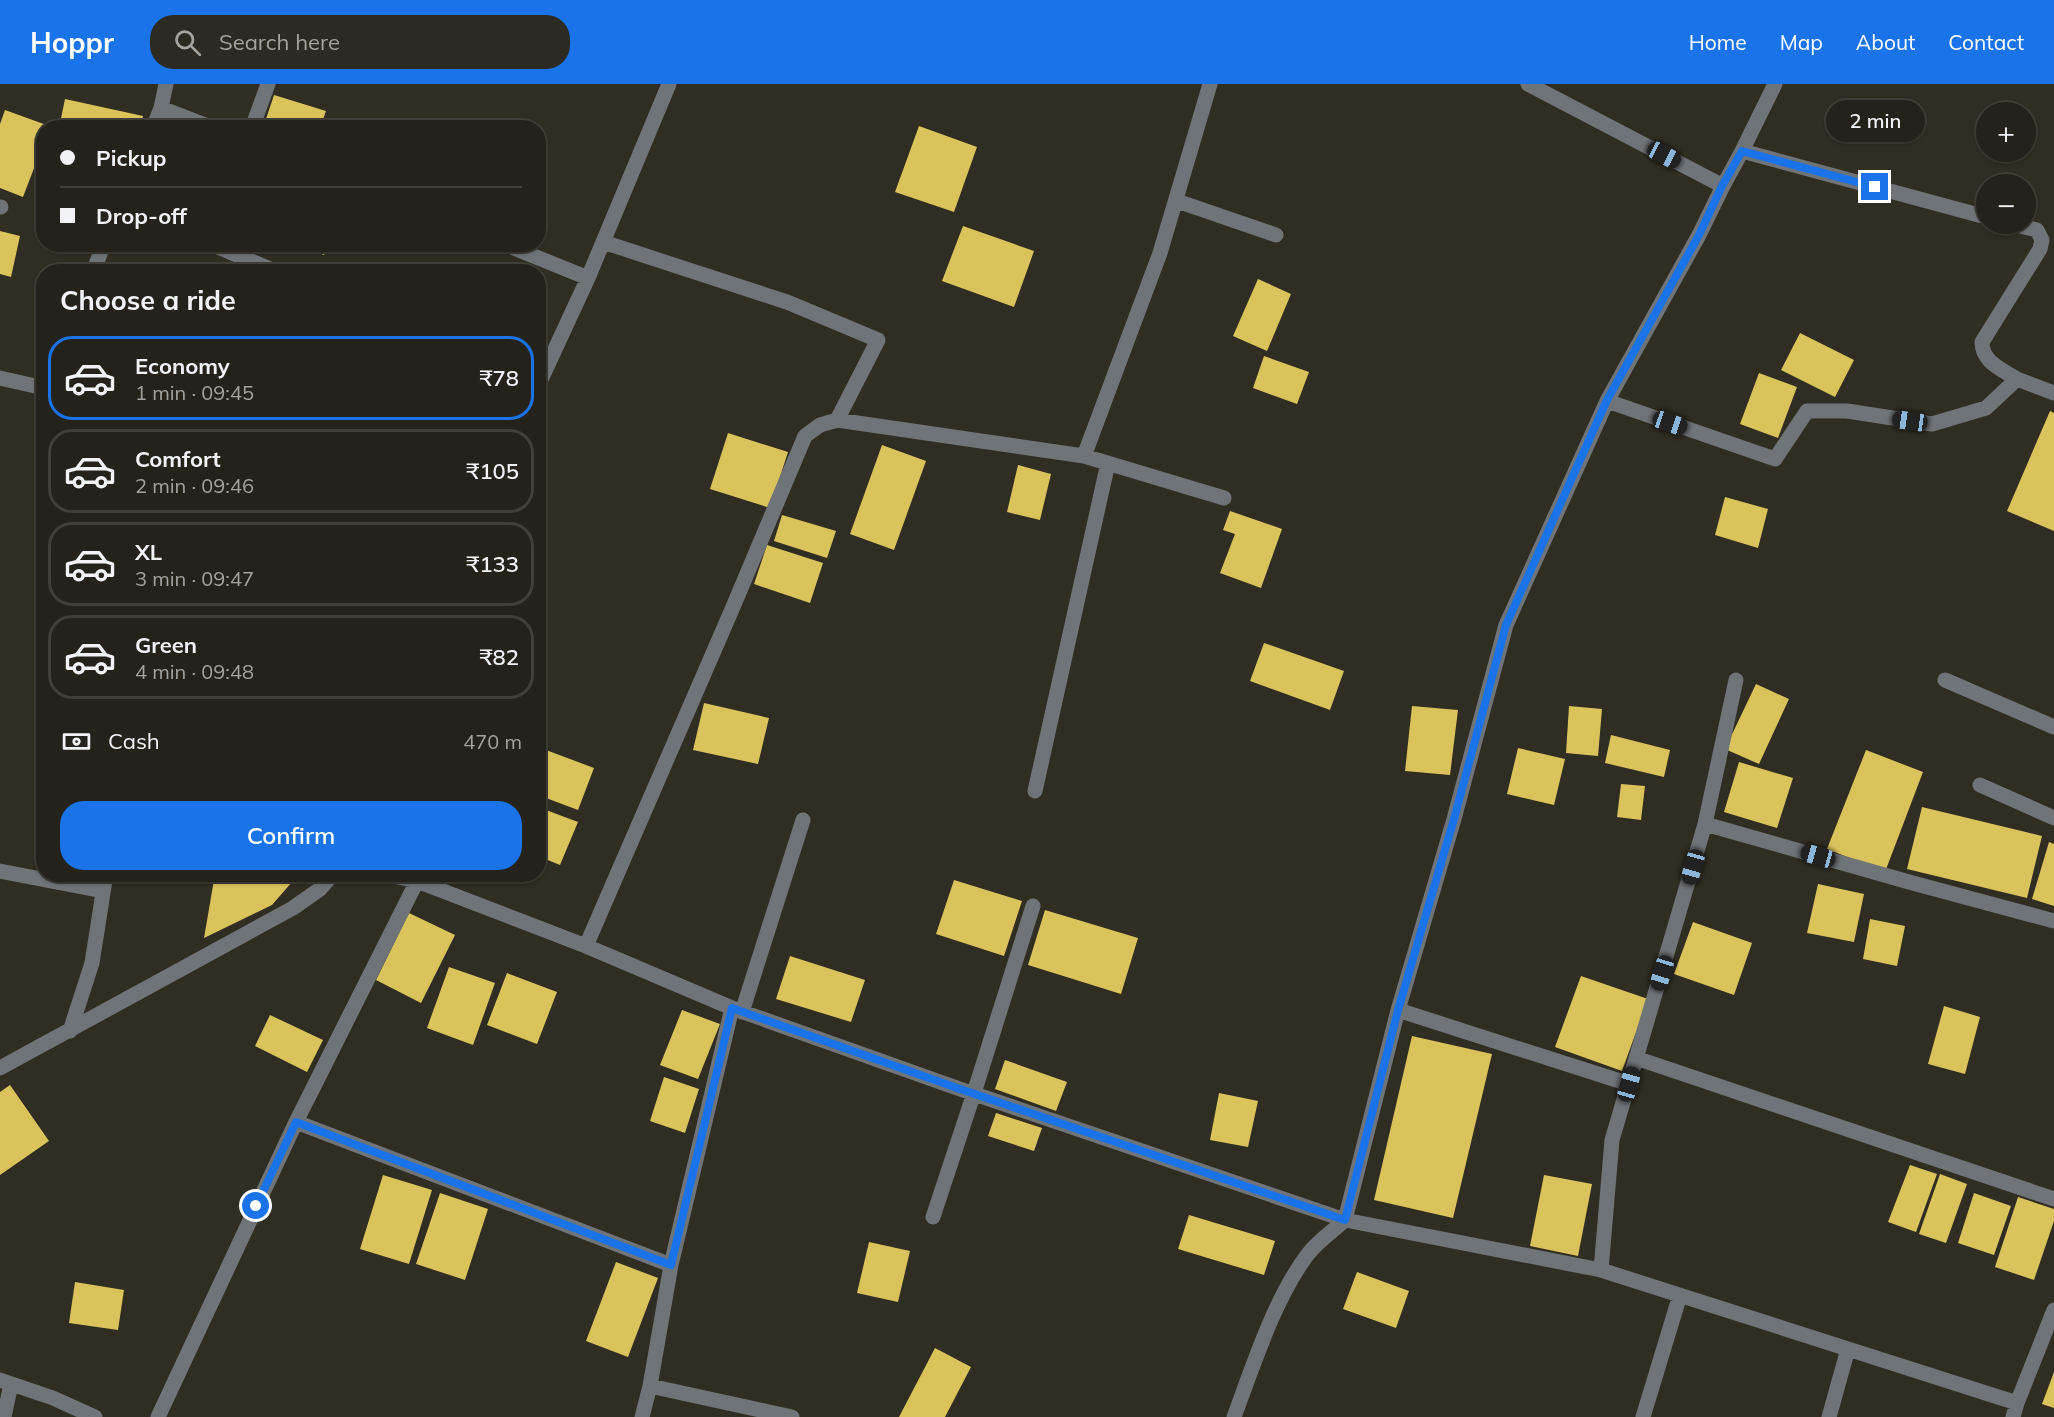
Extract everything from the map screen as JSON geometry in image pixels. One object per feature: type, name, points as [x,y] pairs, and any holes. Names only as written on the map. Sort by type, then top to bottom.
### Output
[{"type":"street","points":[[156,120],[166,84]]},
{"type":"street","points":[[255,120],[268,84]]},
{"type":"street","points":[[546,367],[588,278],[669,84]]},
{"type":"street","points":[[1084,456],[1160,253],[1210,84]]},
{"type":"street","points":[[1528,84],[1722,186]]},
{"type":"street","points":[[1234,1417],[1285,1291],[1309,1253],[1345,1220],[1398,1010],[1454,819],[1506,625],[1607,400],[1699,235],[1775,84]]},
{"type":"street","points":[[161,108],[192,120]]},
{"type":"street","points":[[1742,151],[1976,214]]},
{"type":"street","points":[[1177,201],[1276,235]]},
{"type":"street","points":[[2036,230],[2042,240],[2040,249],[1982,342],[1982,351],[1985,358],[2017,379],[2054,393]]},
{"type":"street","points":[[603,242],[787,302],[878,340],[837,420]]},
{"type":"street","points":[[230,252],[259,264]]},
{"type":"street","points":[[524,252],[588,278]]},
{"type":"street","points":[[0,378],[36,386]]},
{"type":"street","points":[[1607,400],[1775,459],[1808,411],[1847,411],[1932,424],[1986,408],[2017,379]]},
{"type":"street","points":[[586,946],[729,618],[804,436],[820,425],[837,420],[1084,456],[1224,498]]},
{"type":"street","points":[[1035,791],[1108,463]]},
{"type":"street","points":[[1601,1270],[1612,1140],[1705,825],[1736,680]]},
{"type":"street","points":[[1945,680],[2054,727]]},
{"type":"street","points":[[1980,785],[2054,818]]},
{"type":"street","points":[[642,1417],[650,1386],[671,1265],[737,1010],[803,820]]},
{"type":"street","points":[[1705,825],[2054,921]]},
{"type":"street","points":[[0,871],[36,878]]},
{"type":"street","points":[[57,882],[103,891]]},
{"type":"street","points":[[69,1031],[92,963],[105,882]]},
{"type":"street","points":[[0,1068],[293,908],[326,882]]},
{"type":"street","points":[[158,1417],[296,1122],[417,882],[586,946],[737,1010],[974,1094],[1345,1220],[1601,1270],[1848,1349],[2015,1410],[2054,1310]]},
{"type":"street","points":[[933,1217],[1033,906]]},
{"type":"street","points":[[1398,1010],[1629,1084]]},
{"type":"street","points":[[1636,1058],[2054,1199]]},
{"type":"street","points":[[296,1122],[671,1265]]},
{"type":"street","points":[[1643,1417],[1680,1294]]},
{"type":"street","points":[[1829,1417],[1848,1349]]},
{"type":"street","points":[[4,1417],[6,1382],[53,1398],[95,1417]]},
{"type":"street","points":[[650,1386],[792,1417]]},
{"type":"building","points":[[274,95],[326,111],[323,120],[266,120]]},
{"type":"building","points":[[65,99],[143,116],[142,120],[61,120]]},
{"type":"building","points":[[5,110],[36,121],[36,163],[23,197],[0,188],[0,124]]},
{"type":"building","points":[[919,126],[977,147],[954,212],[895,192]]},
{"type":"building","points":[[963,226],[1034,251],[1014,307],[942,281]]},
{"type":"building","points":[[0,231],[20,236],[11,277],[0,274]]},
{"type":"building","points":[[1258,279],[1291,294],[1267,351],[1233,336]]},
{"type":"building","points":[[1800,333],[1854,360],[1835,397],[1781,370]]},
{"type":"building","points":[[1264,356],[1309,372],[1297,404],[1253,388]]},
{"type":"building","points":[[1759,373],[1797,387],[1778,438],[1740,424]]},
{"type":"building","points":[[2050,411],[2054,413],[2054,531],[2007,511]]},
{"type":"building","points":[[728,433],[788,452],[770,508],[710,489]]},
{"type":"building","points":[[882,445],[926,461],[894,550],[850,534]]},
{"type":"building","points":[[1018,465],[1051,474],[1040,520],[1007,512]]},
{"type":"building","points":[[1725,497],[1768,509],[1758,548],[1715,535]]},
{"type":"building","points":[[1230,511],[1282,529],[1261,588],[1220,573],[1235,534],[1223,530]]},
{"type":"building","points":[[782,515],[836,531],[827,558],[774,541]]},
{"type":"building","points":[[767,545],[823,563],[810,603],[754,584]]},
{"type":"building","points":[[1264,643],[1344,671],[1330,710],[1250,681]]},
{"type":"building","points":[[1756,684],[1789,699],[1759,764],[1725,749]]},
{"type":"building","points":[[704,703],[769,718],[758,764],[693,750]]},
{"type":"building","points":[[1412,706],[1458,710],[1450,775],[1405,771]]},
{"type":"building","points":[[1569,706],[1602,709],[1598,756],[1566,753]]},
{"type":"building","points":[[1611,735],[1670,750],[1664,777],[1605,763]]},
{"type":"building","points":[[1518,748],[1565,759],[1554,805],[1507,794]]},
{"type":"building","points":[[546,750],[594,768],[578,810],[546,798]]},
{"type":"building","points":[[1866,750],[1923,772],[1885,872],[1827,849]]},
{"type":"building","points":[[1739,762],[1793,778],[1777,828],[1724,812]]},
{"type":"building","points":[[1621,784],[1645,786],[1641,820],[1617,817]]},
{"type":"building","points":[[1922,807],[2042,836],[2027,898],[1907,869]]},
{"type":"building","points":[[546,810],[578,822],[560,865],[546,859]]},
{"type":"building","points":[[2049,842],[2054,844],[2054,906],[2032,899]]},
{"type":"building","points":[[954,880],[1022,901],[1004,956],[936,934]]},
{"type":"building","points":[[214,882],[292,882],[272,905],[204,938]]},
{"type":"building","points":[[1818,884],[1864,894],[1854,942],[1807,933]]},
{"type":"building","points":[[1045,910],[1138,938],[1121,994],[1028,965]]},
{"type":"building","points":[[409,913],[455,935],[421,1003],[376,980]]},
{"type":"building","points":[[1870,919],[1905,926],[1897,966],[1863,959]]},
{"type":"building","points":[[1693,922],[1752,943],[1734,995],[1674,974]]},
{"type":"building","points":[[790,956],[865,980],[851,1022],[776,999]]},
{"type":"building","points":[[449,967],[495,983],[473,1045],[427,1028]]},
{"type":"building","points":[[507,973],[557,992],[537,1044],[487,1025]]},
{"type":"building","points":[[1581,976],[1648,999],[1622,1071],[1555,1047]]},
{"type":"building","points":[[1944,1006],[1980,1017],[1965,1074],[1928,1064]]},
{"type":"building","points":[[682,1010],[720,1024],[698,1079],[660,1065]]},
{"type":"building","points":[[270,1015],[323,1040],[307,1072],[255,1046]]},
{"type":"building","points":[[1412,1036],[1492,1054],[1453,1218],[1374,1200]]},
{"type":"building","points":[[1005,1060],[1067,1082],[1056,1111],[995,1089]]},
{"type":"building","points":[[664,1077],[699,1089],[685,1133],[650,1121]]},
{"type":"building","points":[[10,1085],[49,1141],[0,1175],[0,1092]]},
{"type":"building","points":[[1219,1093],[1258,1101],[1248,1147],[1210,1140]]},
{"type":"building","points":[[996,1113],[1042,1128],[1034,1151],[988,1136]]},
{"type":"building","points":[[1910,1165],[1937,1174],[1916,1232],[1888,1222]]},
{"type":"building","points":[[1940,1174],[1967,1184],[1946,1243],[1919,1234]]},
{"type":"building","points":[[383,1175],[432,1190],[409,1264],[360,1249]]},
{"type":"building","points":[[1544,1175],[1592,1184],[1578,1256],[1530,1246]]},
{"type":"building","points":[[440,1193],[488,1209],[465,1280],[416,1264]]},
{"type":"building","points":[[1974,1193],[2011,1206],[1994,1255],[1958,1243]]},
{"type":"building","points":[[2018,1197],[2054,1209],[2054,1221],[2034,1280],[1995,1267]]},
{"type":"building","points":[[1189,1215],[1275,1241],[1264,1275],[1178,1249]]},
{"type":"building","points":[[869,1242],[910,1251],[898,1302],[857,1293]]},
{"type":"building","points":[[616,1262],[658,1278],[628,1357],[586,1341]]},
{"type":"building","points":[[1357,1272],[1409,1291],[1396,1328],[1343,1309]]},
{"type":"building","points":[[75,1282],[124,1290],[118,1330],[69,1323]]},
{"type":"building","points":[[935,1348],[971,1367],[945,1417],[899,1417]]},
{"type":"building","points":[[2054,1372],[2054,1408],[2042,1404]]},
{"type":"route","points":[[256,1206],[296,1122],[671,1265],[732,1008],[957,1088],[1345,1220],[1398,1010],[1454,819],[1506,625],[1607,400],[1699,235],[1722,186],[1742,151],[1875,187]]}]
